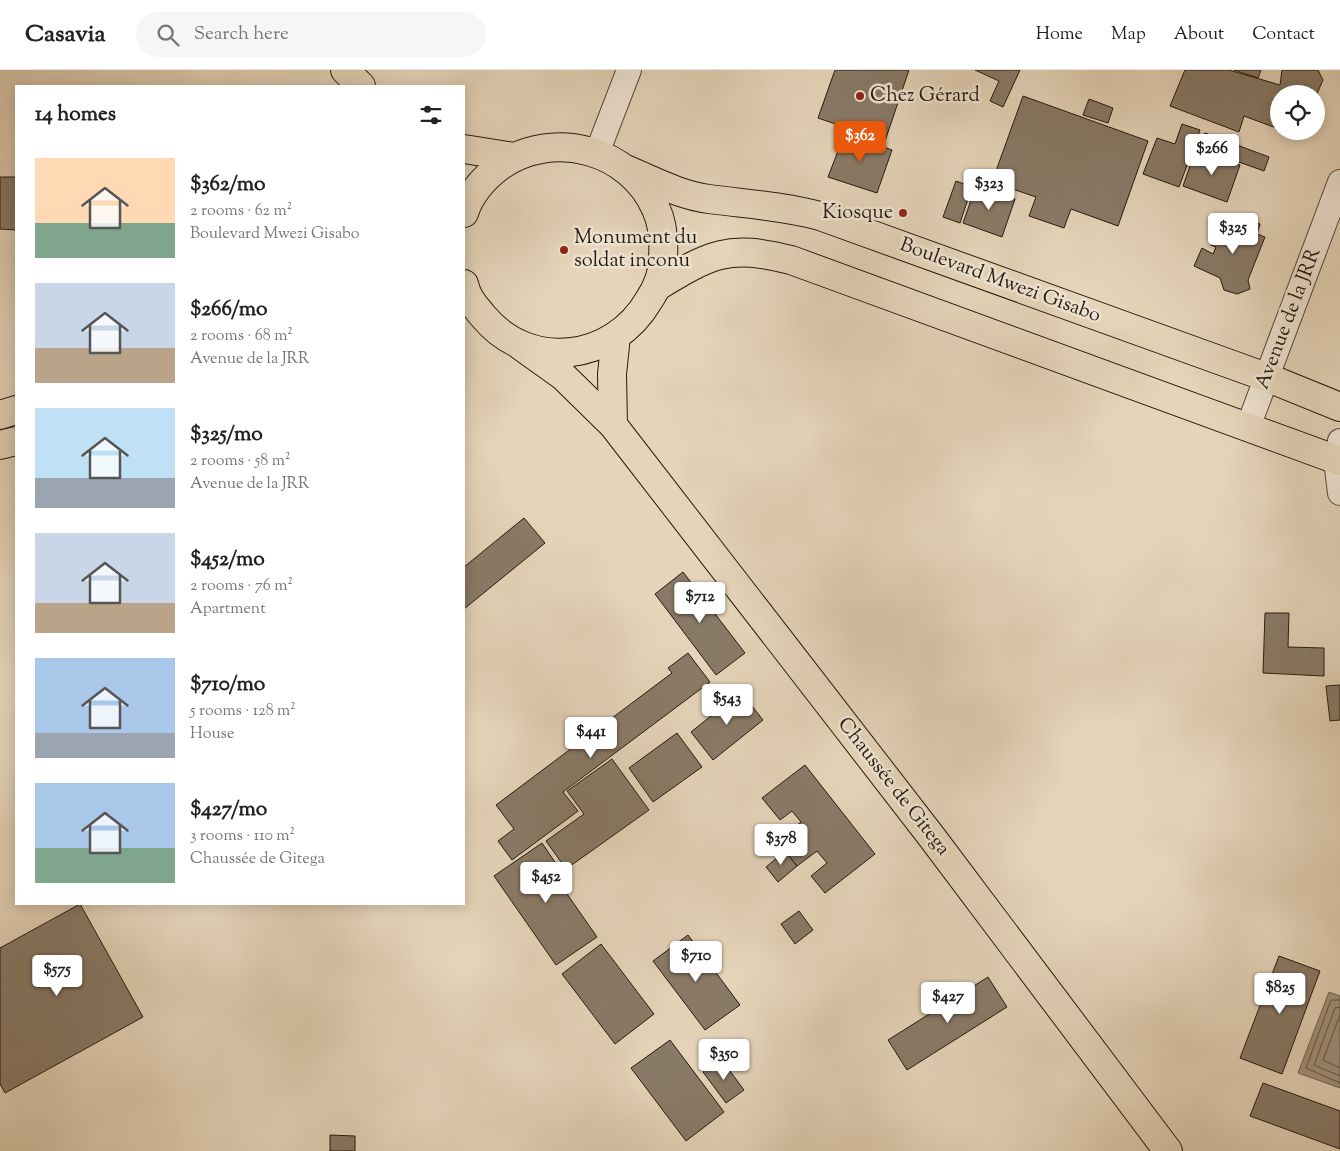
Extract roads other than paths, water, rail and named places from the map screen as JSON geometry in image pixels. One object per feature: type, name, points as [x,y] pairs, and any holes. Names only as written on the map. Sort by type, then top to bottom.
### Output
[{"type":"main road","points":[[345,70],[360,85]]},
{"type":"main road","points":[[465,210],[468,201],[487,175],[514,156],[541,148],[569,146],[597,153],[625,169],[643,187],[656,210],[663,235],[664,261],[658,286],[641,315],[616,336],[594,347],[570,353],[545,352],[521,346],[495,331],[467,296],[465,288]]},
{"type":"main road","points":[[465,149],[514,156]]},
{"type":"main road","name":"Boulevard Mwezi Gisabo","points":[[625,169],[677,191],[708,199],[752,202],[794,209],[820,216],[1266,377],[1340,406]]},
{"type":"main road","points":[[658,286],[701,260],[732,252],[761,252],[791,260],[1248,427],[1339,454]]},
{"type":"main road","points":[[465,328],[495,331]]},
{"type":"main road","points":[[614,425],[612,374],[616,336]]},
{"type":"main road","name":"Chaussée de Gitega","points":[[521,346],[563,376],[614,425],[931,836],[1168,1151]]},
{"type":"main road","points":[[0,414],[15,410]]},
{"type":"main road","points":[[0,445],[15,441]]},
{"type":"street","points":[[597,153],[629,70]]},
{"type":"street","name":"Avenue de la JRR","points":[[1248,427],[1340,182]]},
{"type":"street","points":[[1339,454],[1340,492]]},
{"type":"water","points":[[1329,992],[1340,996],[1340,1088],[1298,1073]]},
{"type":"place","name":"Chez Gérard","points":[[860,96]]},
{"type":"place","name":"Kiosque","points":[[903,213]]},
{"type":"place","name":"Monument du soldat inconu","points":[[564,250]]}]
